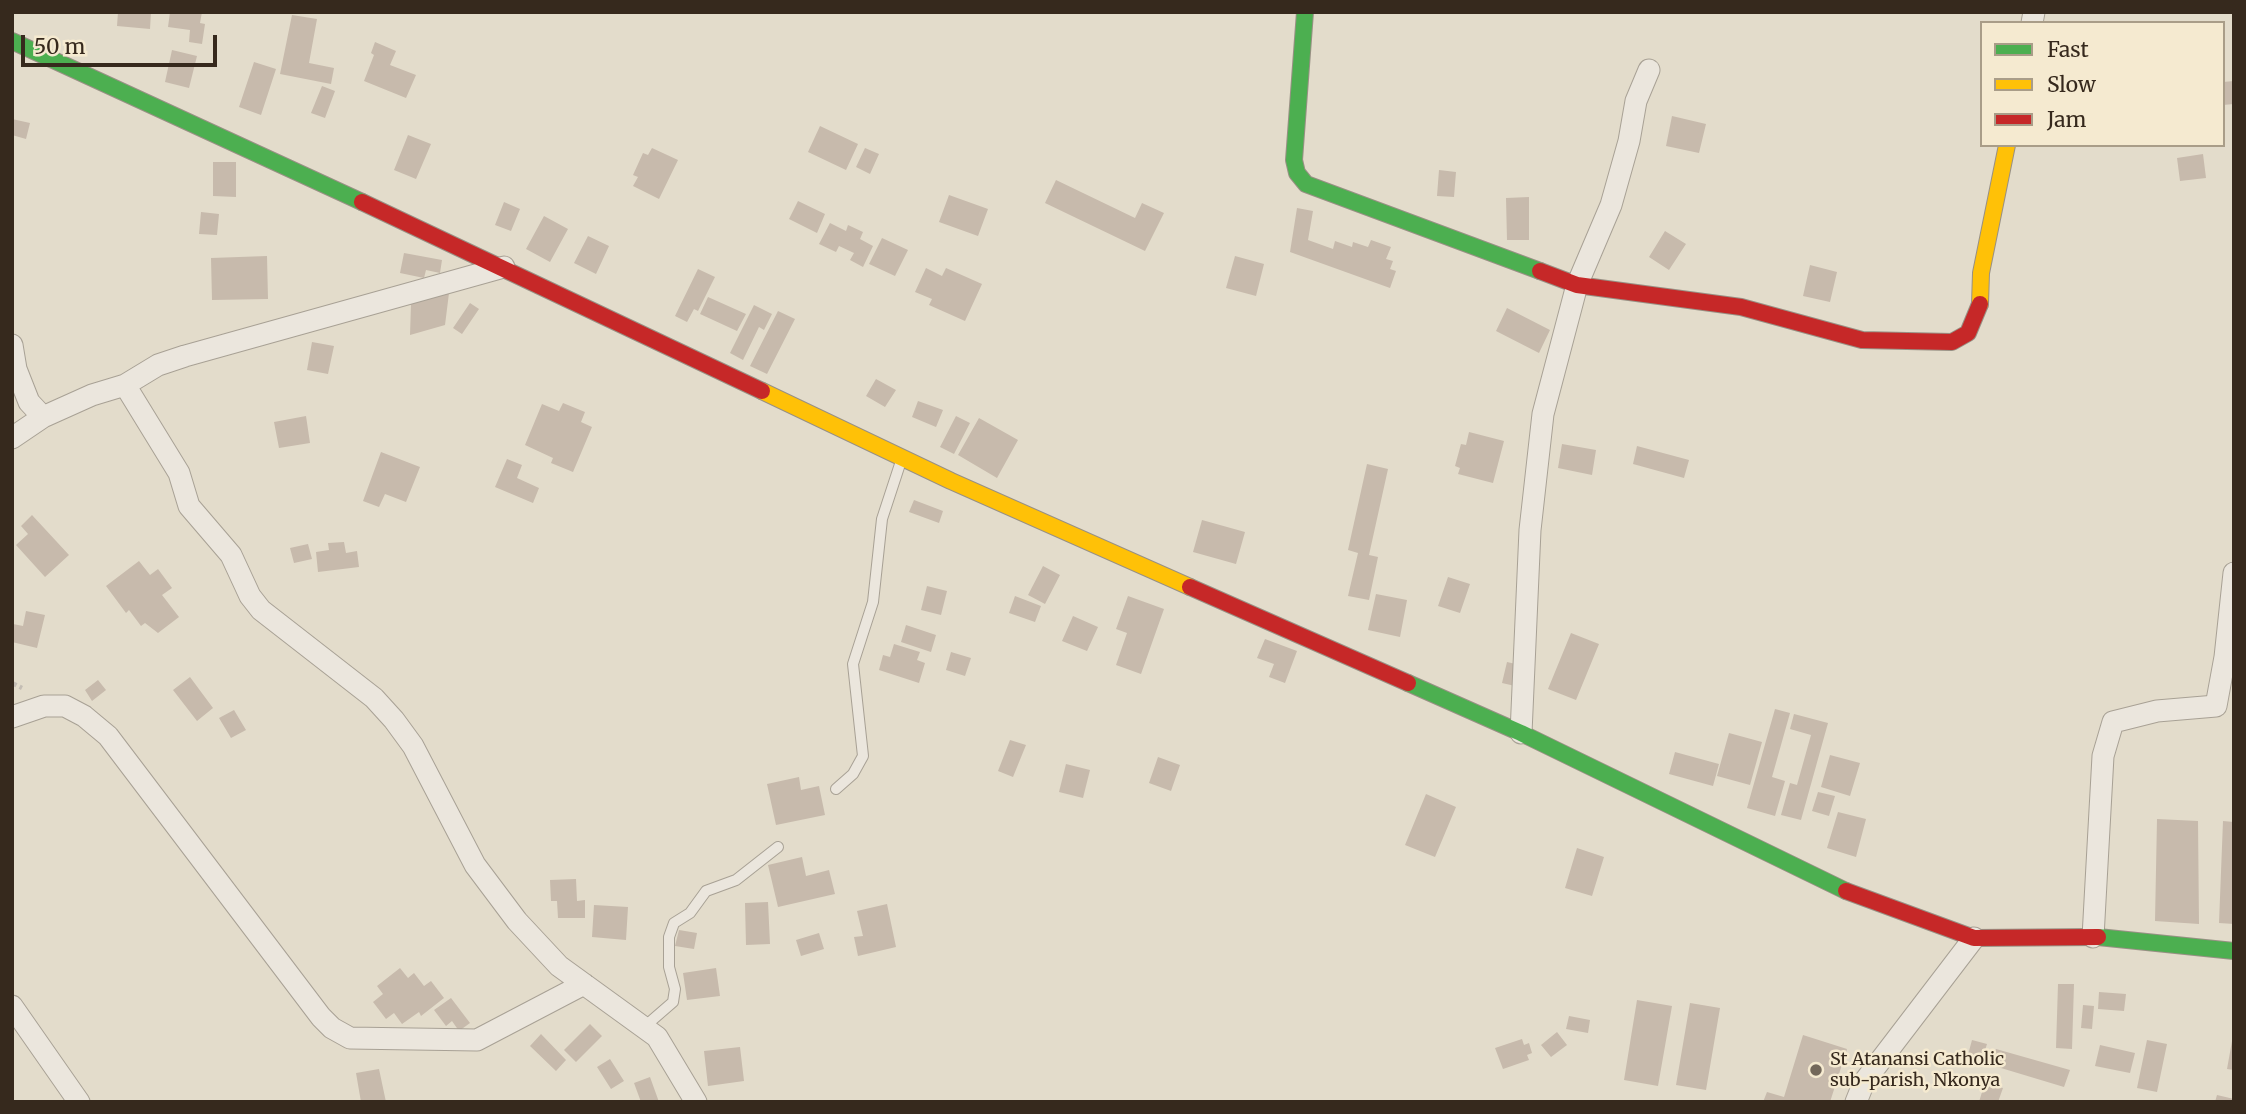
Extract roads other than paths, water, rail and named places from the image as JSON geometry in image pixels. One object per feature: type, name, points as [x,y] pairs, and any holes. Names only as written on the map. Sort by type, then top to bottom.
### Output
[{"type":"street","points":[[1305,12],[1294,160],[1297,173],[1306,184],[1577,285],[1741,307],[1862,340],[1952,342],[1968,333],[1977,317],[1981,273],[2007,147]]},
{"type":"street","points":[[12,41],[505,267],[902,458],[1521,733],[1864,900],[1974,938],[2093,937],[2234,951]]},
{"type":"street","points":[[1521,733],[1530,530],[1543,414],[1577,285],[1611,205],[1629,141],[1636,101],[1649,70]]},
{"type":"street","points":[[12,438],[43,417],[92,395],[125,385],[158,365],[505,267]]},
{"type":"street","points":[[12,345],[16,369],[29,402],[43,417]]},
{"type":"street","points":[[125,385],[180,473],[189,506],[231,555],[250,596],[261,610],[374,698],[394,720],[413,746],[475,865],[559,966],[657,1037],[696,1102]]},
{"type":"street","points":[[2093,937],[2104,756],[2113,722],[2157,711],[2216,706],[2234,573]]},
{"type":"street","points":[[12,717],[44,706],[65,706],[84,716],[108,736],[321,1017],[350,1038],[477,1040],[584,984]]},
{"type":"street","points":[[1856,1102],[1864,1082],[1974,938]]},
{"type":"street","points":[[12,1006],[79,1102]]},
{"type":"lane","points":[[836,789],[853,774],[863,756],[853,664],[873,602],[881,519],[902,458]]},
{"type":"lane","points":[[643,1028],[673,1002],[675,989],[668,937],[674,923],[690,913],[706,891],[736,880],[778,846]]},
{"type":"place","name":"St Atanansi Catholic sub-parish, Nkonya","points":[[1816,1070]]}]
